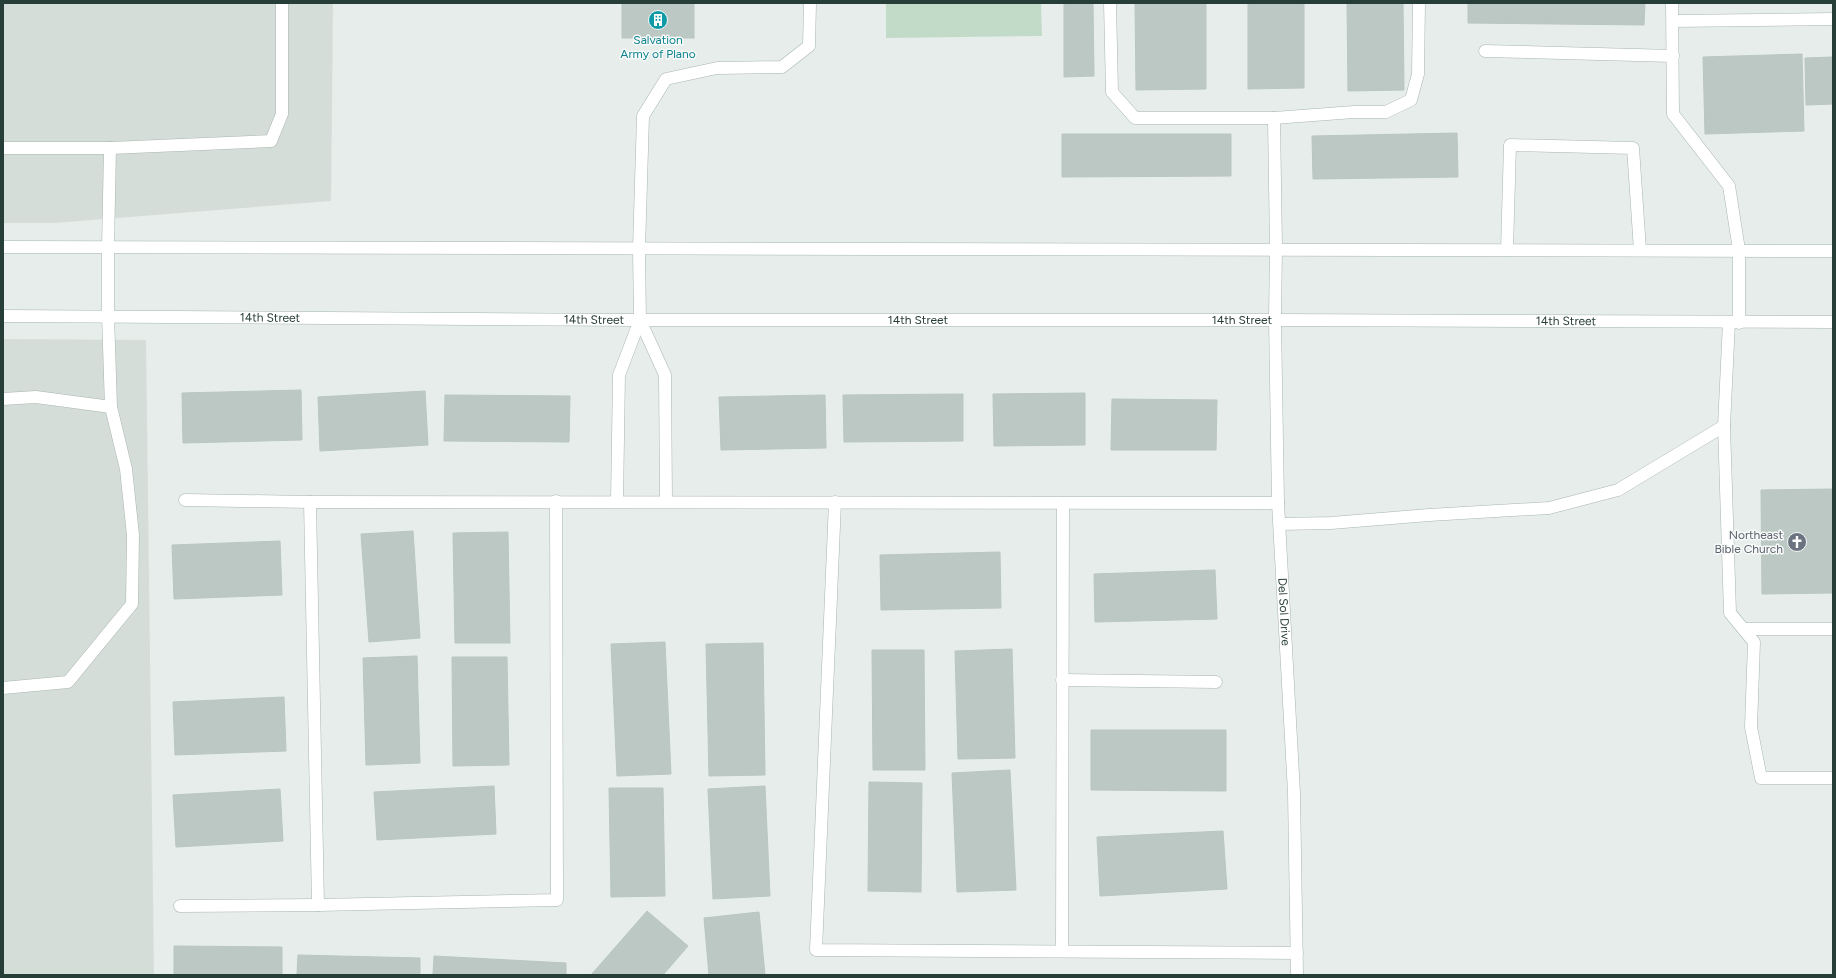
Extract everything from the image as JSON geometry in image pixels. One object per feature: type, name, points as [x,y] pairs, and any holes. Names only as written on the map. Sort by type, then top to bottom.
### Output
[{"type":"main road","points":[[3,148],[110,148],[271,141],[282,114],[282,3]]},
{"type":"main road","points":[[617,501],[619,375],[640,320],[638,248],[643,116],[666,79],[717,68],[782,68],[809,46],[810,3]]},
{"type":"main road","points":[[1110,3],[1112,92],[1135,118],[1274,118],[1354,112],[1386,112],[1411,100],[1418,74],[1419,3]]},
{"type":"main road","points":[[1672,3],[1673,114],[1729,186],[1739,250],[1724,426],[1730,613],[1754,642],[1751,727],[1761,778],[1833,778]]},
{"type":"main road","points":[[1673,21],[1833,20]]},
{"type":"main road","points":[[1485,51],[1673,56]]},
{"type":"main road","name":"Del Sol Drive","points":[[1274,118],[1278,503],[1294,793],[1297,975]]},
{"type":"main road","points":[[1506,250],[1510,146],[1633,148],[1640,250]]},
{"type":"main road","points":[[3,688],[68,682],[132,604],[133,536],[131,513],[126,469],[110,407],[108,248],[110,148]]},
{"type":"main road","points":[[3,247],[1833,251]]},
{"type":"main road","name":"14th Street","points":[[3,316],[108,315],[640,320],[1833,322]]},
{"type":"main road","points":[[640,320],[665,375],[666,501]]},
{"type":"main road","points":[[3,399],[36,398],[110,407]]},
{"type":"main road","points":[[1280,524],[1331,523],[1428,515],[1549,508],[1618,490],[1724,426]]},
{"type":"main road","points":[[184,500],[310,502],[666,501],[1278,503]]},
{"type":"main road","points":[[180,906],[557,900],[556,501]]},
{"type":"main road","points":[[310,502],[318,905]]},
{"type":"main road","points":[[835,502],[816,950],[1296,953]]},
{"type":"main road","points":[[1062,951],[1063,503]]},
{"type":"main road","points":[[1744,629],[1833,629]]},
{"type":"main road","points":[[1062,680],[1216,682]]},
{"type":"shaded area","points":[[3,3],[333,3],[331,201],[54,223],[3,223]]},
{"type":"shaded area","points":[[3,339],[146,340],[154,975],[3,975]]},
{"type":"green space","points":[[886,3],[1041,3],[1042,36],[886,38]]},
{"type":"building","name":"Salvation Army of Plano","points":[[622,3],[694,3],[694,38],[622,38]]},
{"type":"building","points":[[1064,3],[1093,3],[1094,76],[1064,77]]},
{"type":"building","points":[[1135,3],[1206,3],[1206,89],[1136,90]]},
{"type":"building","points":[[1248,3],[1304,3],[1304,88],[1248,89]]},
{"type":"building","points":[[1347,3],[1403,3],[1404,90],[1348,91]]},
{"type":"building","points":[[1468,3],[1645,3],[1644,25],[1468,23]]},
{"type":"building","points":[[1802,54],[1804,131],[1705,134],[1703,57]]},
{"type":"building","points":[[1833,57],[1833,104],[1806,105],[1805,58]]},
{"type":"building","points":[[1457,133],[1458,177],[1313,179],[1312,136]]},
{"type":"building","points":[[1062,134],[1231,134],[1231,176],[1062,177]]},
{"type":"building","points":[[301,390],[302,440],[183,443],[182,393]]},
{"type":"building","points":[[425,391],[428,445],[320,451],[318,397]]},
{"type":"building","points":[[1085,393],[1085,445],[994,446],[993,394]]},
{"type":"building","points":[[963,394],[963,441],[844,442],[843,395]]},
{"type":"building","points":[[445,395],[570,396],[569,442],[444,441]]},
{"type":"building","points":[[825,395],[826,448],[721,450],[719,397]]},
{"type":"building","points":[[1112,399],[1217,400],[1216,450],[1111,450]]},
{"type":"building","name":"Northeast Bible Church","points":[[1833,489],[1833,593],[1762,594],[1761,490]]},
{"type":"building","points":[[413,531],[420,638],[369,642],[361,534]]},
{"type":"building","points":[[508,532],[510,643],[455,643],[453,533]]},
{"type":"building","points":[[280,541],[282,595],[174,599],[172,545]]},
{"type":"building","points":[[1000,552],[1001,608],[881,610],[880,555]]},
{"type":"building","points":[[1215,570],[1217,619],[1095,622],[1094,574]]},
{"type":"building","points":[[665,642],[671,774],[617,776],[611,644]]},
{"type":"building","points":[[763,643],[765,775],[709,776],[706,644]]},
{"type":"building","points":[[1012,649],[1015,758],[958,759],[955,651]]},
{"type":"building","points":[[872,650],[924,650],[925,770],[873,770]]},
{"type":"building","points":[[417,656],[420,763],[366,765],[363,658]]},
{"type":"building","points":[[452,657],[507,657],[509,765],[453,766]]},
{"type":"building","points":[[284,697],[286,751],[175,755],[173,702]]},
{"type":"building","points":[[1091,730],[1226,730],[1226,791],[1091,790]]},
{"type":"building","points":[[1010,770],[1016,890],[957,892],[952,773]]},
{"type":"building","points":[[869,782],[922,783],[921,892],[868,891]]},
{"type":"building","points":[[494,786],[496,834],[377,840],[374,792]]},
{"type":"building","points":[[765,786],[770,896],[713,899],[708,789]]},
{"type":"building","points":[[609,788],[663,788],[665,896],[611,897]]},
{"type":"building","points":[[280,789],[283,841],[176,847],[173,795]]},
{"type":"building","points":[[1223,831],[1227,889],[1100,896],[1097,837]]},
{"type":"building","points":[[647,911],[688,946],[663,975],[591,975]]},
{"type":"building","points":[[759,912],[765,975],[709,975],[704,918]]},
{"type":"building","points":[[174,946],[282,947],[282,975],[174,975]]},
{"type":"building","points":[[298,955],[420,958],[420,975],[297,975]]},
{"type":"building","points":[[434,956],[566,963],[566,975],[433,975]]},
{"type":"place","name":"Salvation Army of Plano","points":[[658,20]]},
{"type":"place","name":"Northeast Bible Church","points":[[1797,542]]}]
